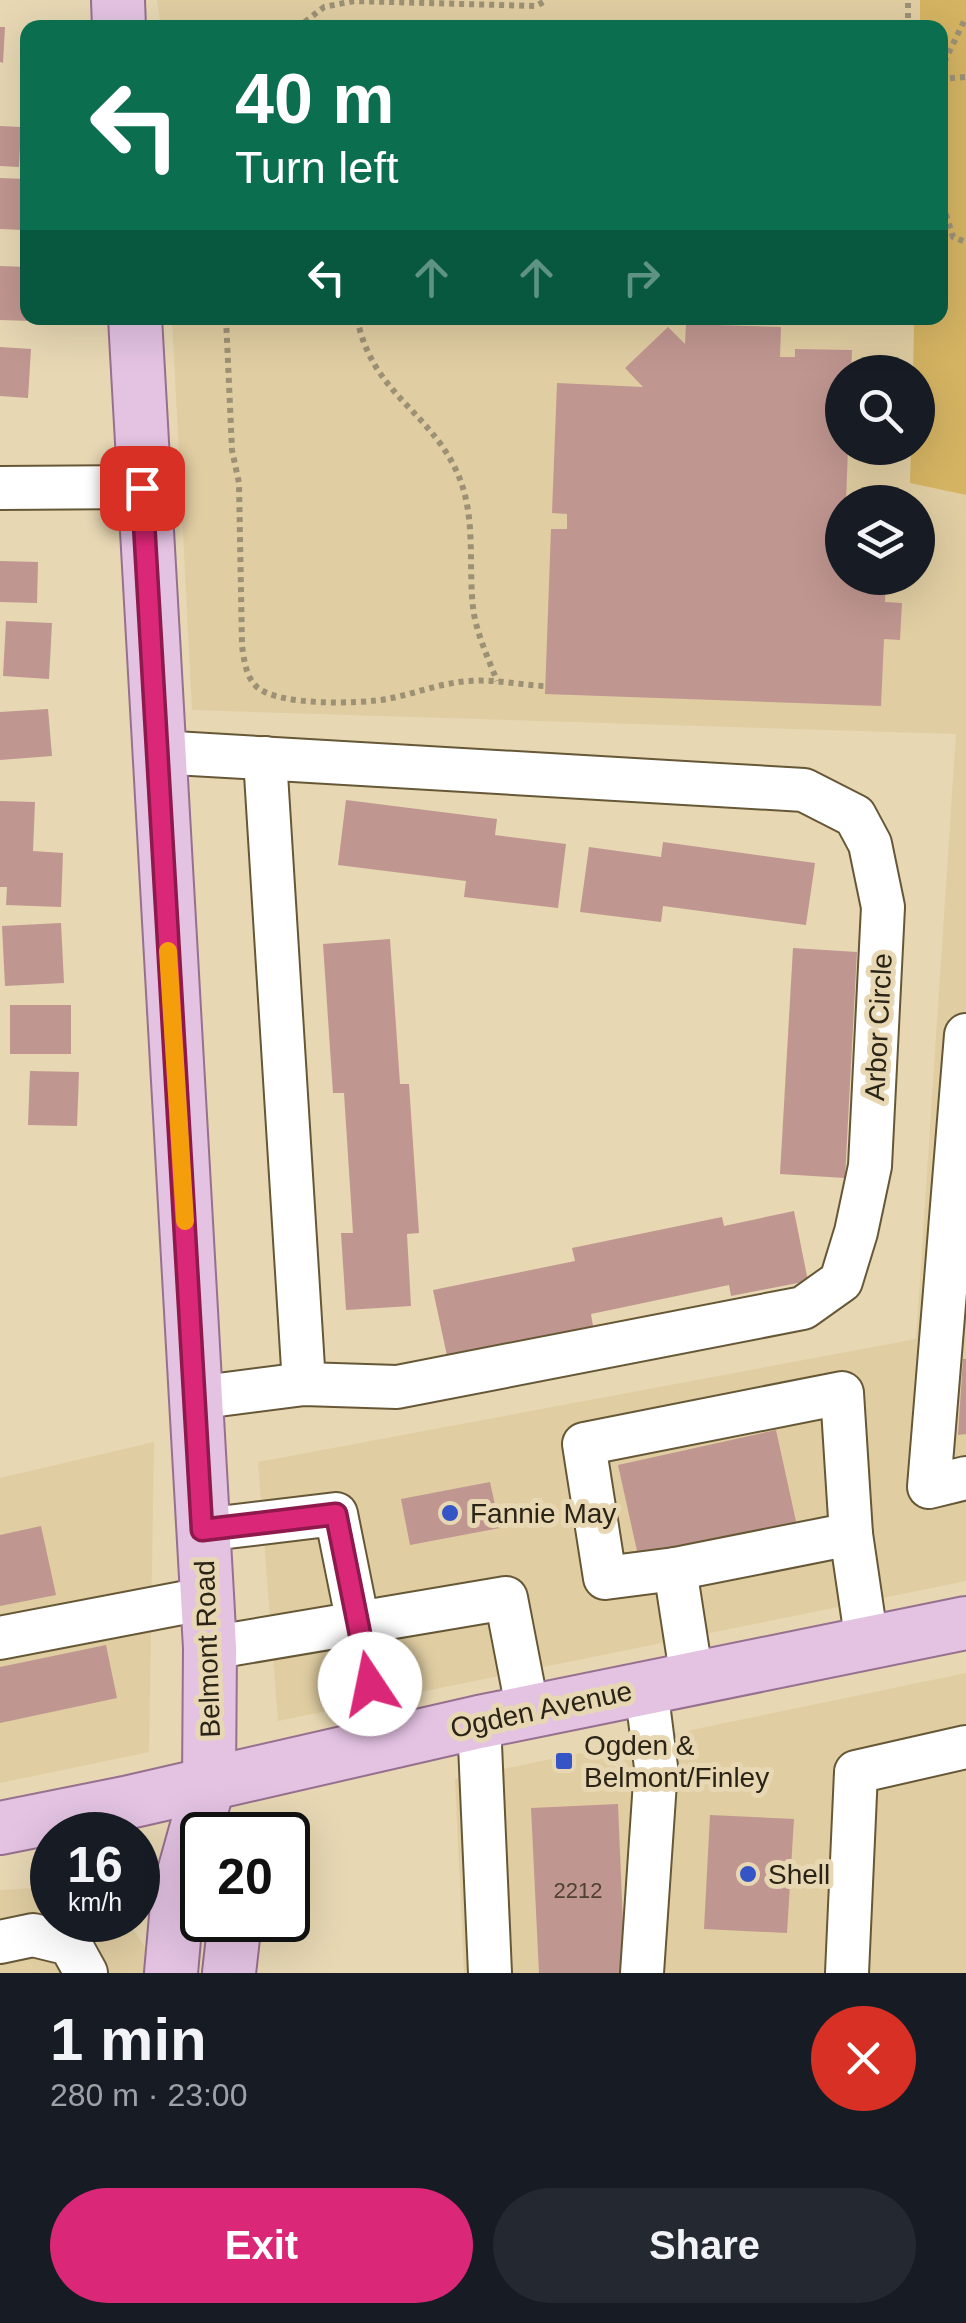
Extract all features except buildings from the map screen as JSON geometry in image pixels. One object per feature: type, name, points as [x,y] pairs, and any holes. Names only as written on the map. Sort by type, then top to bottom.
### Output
[{"type":"main road","name":"Belmont Road","points":[[134,325],[208,1598],[209,1783]]},
{"type":"main road","name":"Ogden Avenue","points":[[0,1828],[504,1717],[966,1623]]},
{"type":"main road","points":[[209,1783],[218,1812]]},
{"type":"main road","points":[[170,1973],[178,1894],[209,1783]]},
{"type":"street","points":[[0,488],[142,488]]},
{"type":"street","name":"Arbor Circle","points":[[157,752],[804,790],[854,816],[870,844],[883,907],[870,1166],[841,1281],[803,1308],[397,1388],[304,1384],[195,1398]]},
{"type":"street","points":[[265,758],[304,1384]]},
{"type":"street","points":[[966,1035],[929,1487],[966,1478]]},
{"type":"street","points":[[852,1534],[606,1578],[584,1444],[842,1393],[852,1534],[866,1643]]},
{"type":"street","points":[[202,1530],[336,1514],[382,1743]]},
{"type":"street","points":[[642,1973],[656,1767],[669,1683],[676,1568]]},
{"type":"street","points":[[0,1638],[208,1598]]},
{"type":"street","points":[[210,1648],[506,1598],[504,1717],[490,1973]]},
{"type":"street","points":[[848,1973],[856,1772],[966,1747]]},
{"type":"street","points":[[0,1942],[33,1935],[70,1944],[86,1973]]},
{"type":"path","points":[[307,20],[324,7],[354,2],[536,6],[547,0]]},
{"type":"path","points":[[948,57],[966,16]]},
{"type":"path","points":[[948,221],[953,237],[966,242]]},
{"type":"path","points":[[226,325],[232,450],[239,483],[242,646],[246,669],[257,687],[278,696],[355,702],[388,699],[426,687],[498,681],[545,686]]},
{"type":"path","points":[[358,325],[380,378],[444,446],[458,474],[470,514],[473,613],[498,681]]},
{"type":"shaded area","points":[[157,0],[920,0],[920,20],[160,20]]},
{"type":"shaded area","points":[[920,0],[966,0],[966,495],[935,488],[935,485],[910,483],[911,465],[935,465],[935,355],[913,355],[914,325],[948,325],[948,20],[920,20]]},
{"type":"shaded area","points":[[172,325],[914,325],[913,355],[825,355],[825,465],[911,465],[911,483],[920,485],[825,485],[825,595],[935,595],[935,488],[966,495],[966,1581],[278,1721],[258,1462],[916,1339],[956,734],[192,710]]},
{"type":"shaded area","points":[[154,1442],[149,1752],[0,1783],[0,1478]]},
{"type":"shaded area","points":[[966,1673],[966,1973],[464,1973],[455,1779]]},
{"type":"shaded area","points":[[30,1888],[30,1942],[142,1942],[146,1973],[0,1973],[0,1890]]},
{"type":"slow traffic","points":[[168,951],[185,1221]]},
{"type":"place","name":"Fannie May","points":[[450,1513]]},
{"type":"place","name":"Ogden & Belmont/Finley","points":[[564,1761]]},
{"type":"place","name":"Shell","points":[[748,1874]]},
{"type":"route","points":[[142,488],[202,1530],[336,1514],[370,1684]]}]
